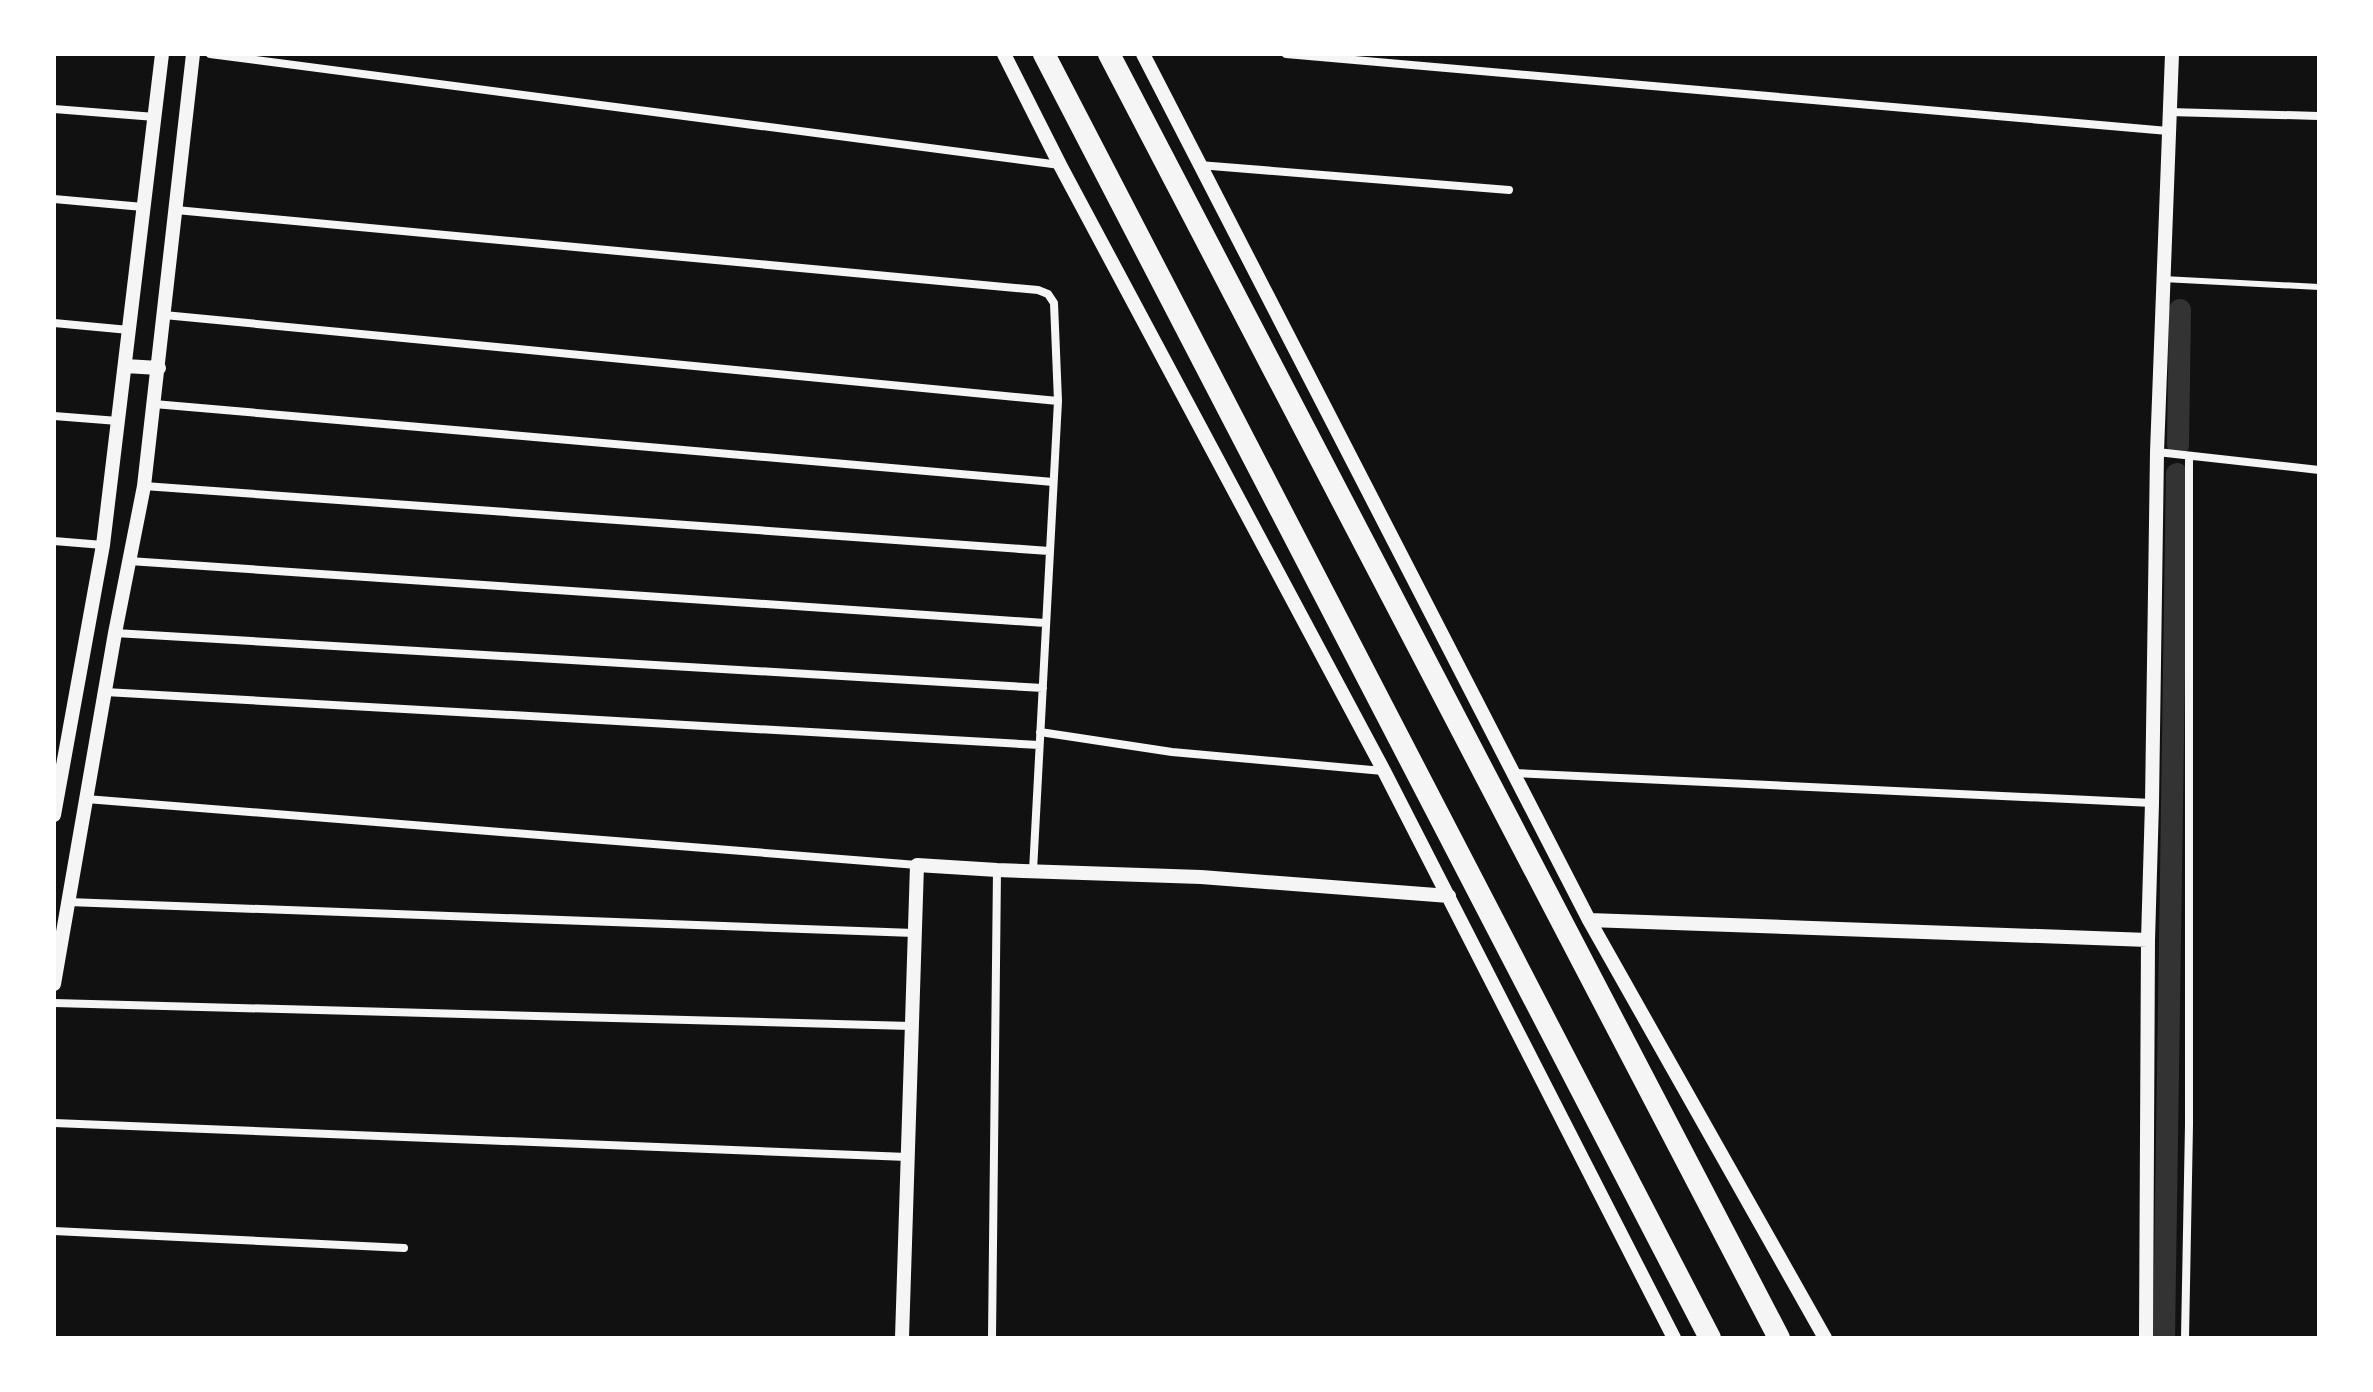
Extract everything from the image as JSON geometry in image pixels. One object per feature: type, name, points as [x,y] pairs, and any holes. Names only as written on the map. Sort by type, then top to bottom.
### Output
[{"type":"highway","points":[[1044,54],[1710,1338]]},
{"type":"highway","points":[[1109,54],[1779,1338]]},
{"type":"street","points":[[54,815],[103,545],[162,54]]},
{"type":"street","points":[[55,974],[144,486],[193,54]]},
{"type":"street","points":[[210,54],[1060,165]]},
{"type":"street","points":[[1004,54],[1060,165],[1384,771],[1674,1338]]},
{"type":"street","points":[[1143,54],[1589,920],[1825,1338]]},
{"type":"street","points":[[1286,54],[2168,131]]},
{"type":"street","points":[[2146,1338],[2148,940],[2157,452],[2172,54]]},
{"type":"street","points":[[54,109],[155,117]]},
{"type":"street","points":[[2169,112],[2319,116]]},
{"type":"street","points":[[1199,165],[1509,190]]},
{"type":"street","points":[[54,199],[143,207]]},
{"type":"street","points":[[176,210],[1038,290],[1048,294],[1054,303],[1058,401],[1033,871]]},
{"type":"street","points":[[164,315],[1058,401]]},
{"type":"street","points":[[54,323],[129,330]]},
{"type":"street","points":[[125,366],[159,368]]},
{"type":"street","points":[[154,404],[1053,482]]},
{"type":"street","points":[[54,416],[118,421]]},
{"type":"street","points":[[2157,452],[2319,470]]},
{"type":"street","points":[[2185,1338],[2189,1125],[2189,456]]},
{"type":"street","points":[[144,486],[1049,551]]},
{"type":"street","points":[[54,541],[103,545]]},
{"type":"street","points":[[129,561],[1045,623]]},
{"type":"street","points":[[115,633],[1043,688]]},
{"type":"street","points":[[105,692],[1039,745]]},
{"type":"street","points":[[1040,732],[1172,752],[1384,771]]},
{"type":"street","points":[[1514,773],[2152,803]]},
{"type":"street","points":[[86,799],[917,865],[1201,877],[1449,896]]},
{"type":"street","points":[[902,1338],[917,865]]},
{"type":"street","points":[[992,1338],[997,870]]},
{"type":"street","points":[[68,902],[914,933]]},
{"type":"street","points":[[1589,920],[2148,940]]},
{"type":"street","points":[[54,1003],[911,1026]]},
{"type":"street","points":[[54,1123],[907,1157]]},
{"type":"street","points":[[54,1231],[404,1248]]},
{"type":"lane","points":[[2163,279],[2319,287]]},
{"type":"waterway","points":[[2178,445],[2180,310]]},
{"type":"waterway","points":[[2164,1338],[2177,474]]}]
